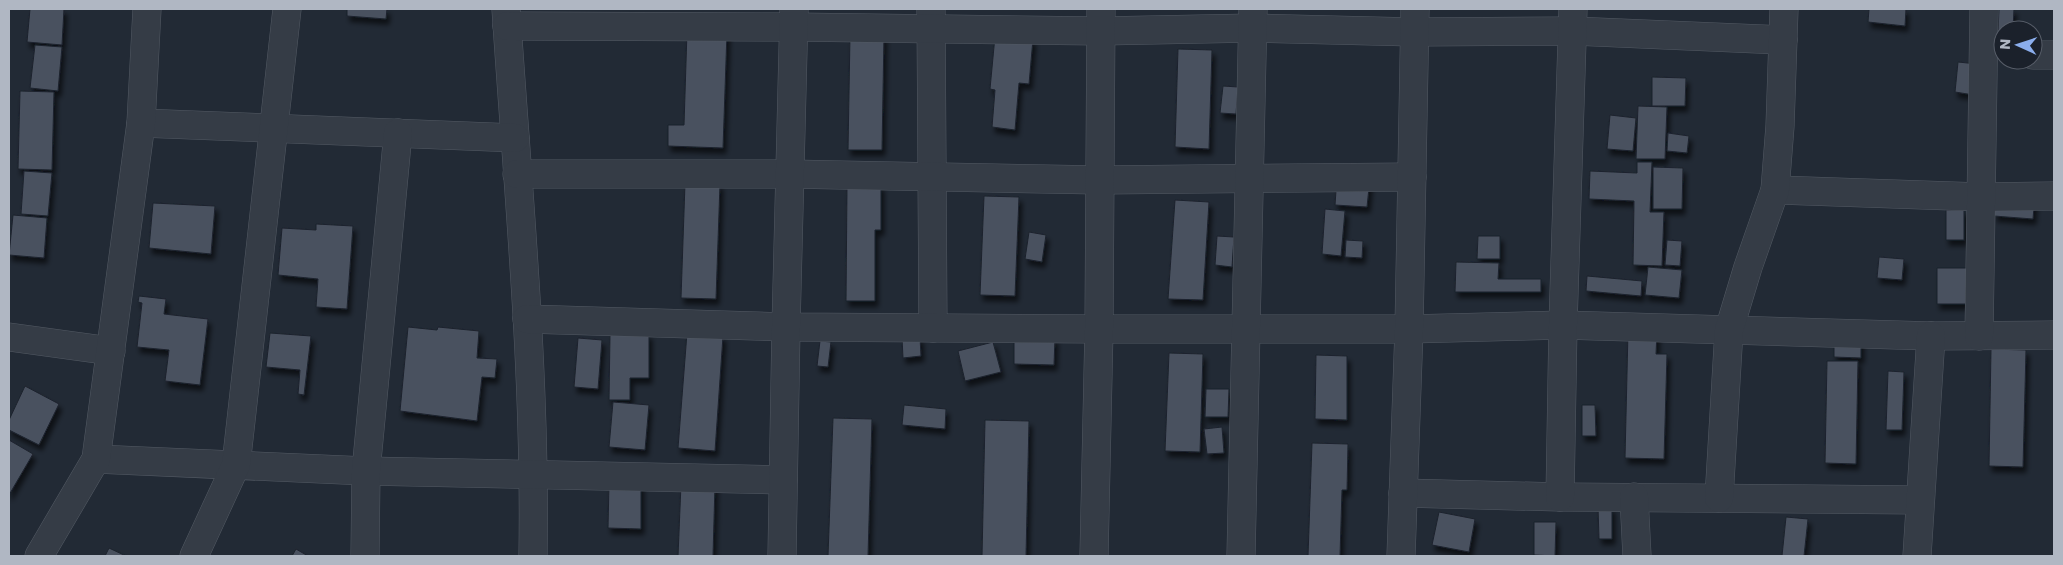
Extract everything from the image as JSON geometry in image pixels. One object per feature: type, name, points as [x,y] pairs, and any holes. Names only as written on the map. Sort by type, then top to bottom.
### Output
[{"type":"street","points":[[40,556],[96,459],[141,123],[147,9]]},
{"type":"street","points":[[194,556],[236,465],[287,9]]},
{"type":"street","points":[[1719,498],[1729,330],[1748,267],[1775,190],[1780,126],[1784,9]]},
{"type":"street","points":[[1979,336],[1981,197],[1993,54],[1984,9]]},
{"type":"street","points":[[533,556],[534,474],[527,319],[506,17],[1573,20],[1783,40]]},
{"type":"street","points":[[782,556],[789,174],[794,18]]},
{"type":"street","points":[[1241,556],[1253,18]]},
{"type":"street","points":[[931,19],[933,328]]},
{"type":"street","points":[[1094,556],[1099,329],[1101,20]]},
{"type":"street","points":[[1401,556],[1409,329],[1415,20]]},
{"type":"street","points":[[1560,497],[1563,325],[1573,20]]},
{"type":"street","points":[[141,123],[515,138]]},
{"type":"street","points":[[365,556],[366,471],[398,133]]},
{"type":"street","points":[[517,174],[789,174],[1100,180],[1412,177]]},
{"type":"street","points":[[1775,190],[1981,197],[2054,196]]},
{"type":"street","points":[[527,319],[786,327],[1409,329],[1563,325],[1931,336],[2054,335]]},
{"type":"street","points":[[1917,556],[1931,336]]},
{"type":"street","points":[[9,337],[111,351]]},
{"type":"street","points":[[96,459],[366,471],[783,480]]},
{"type":"street","points":[[1403,493],[1560,497],[1920,500]]},
{"type":"street","points":[[1634,497],[1637,556]]},
{"type":"building","points":[[30,9],[64,9],[62,45],[27,42]]},
{"type":"building","points":[[347,9],[387,9],[386,19],[347,16]]},
{"type":"building","points":[[1869,9],[1906,9],[1905,26],[1868,22]]},
{"type":"building","points":[[1999,9],[2014,9],[2013,20],[1999,20]]},
{"type":"building","points":[[687,31],[727,32],[723,148],[668,146],[668,125],[684,125]]},
{"type":"building","points":[[850,35],[884,35],[882,150],[848,150]]},
{"type":"building","points":[[995,36],[1033,39],[1029,84],[1019,83],[1015,130],[992,127],[995,90],[990,89]]},
{"type":"building","points":[[35,45],[62,47],[58,91],[30,88]]},
{"type":"building","points":[[1178,49],[1212,50],[1209,149],[1175,147]]},
{"type":"building","points":[[1958,62],[1977,64],[1974,95],[1955,92]]},
{"type":"building","points":[[1652,77],[1686,78],[1685,106],[1652,106]]},
{"type":"building","points":[[1223,86],[1238,87],[1236,114],[1220,113]]},
{"type":"building","points":[[20,91],[54,92],[52,170],[18,169]]},
{"type":"building","points":[[1638,106],[1667,107],[1665,159],[1636,159]]},
{"type":"building","points":[[1610,115],[1636,118],[1633,151],[1607,149]]},
{"type":"building","points":[[1668,133],[1689,136],[1687,153],[1667,151]]},
{"type":"building","points":[[1637,162],[1652,162],[1650,212],[1664,212],[1662,266],[1633,265],[1634,201],[1589,199],[1590,171],[1637,173]]},
{"type":"building","points":[[1653,167],[1683,168],[1682,209],[1653,209]]},
{"type":"building","points":[[24,171],[52,173],[48,216],[21,214]]},
{"type":"building","points":[[1337,176],[1370,178],[1367,207],[1335,205]]},
{"type":"building","points":[[685,183],[720,184],[716,299],[681,298]]},
{"type":"building","points":[[847,185],[881,185],[881,230],[875,230],[875,301],[846,301]]},
{"type":"building","points":[[1997,192],[2035,195],[2033,219],[1994,216]]},
{"type":"building","points":[[984,196],[1019,197],[1015,296],[980,295]]},
{"type":"building","points":[[1175,200],[1209,202],[1203,300],[1168,299]]},
{"type":"building","points":[[153,203],[215,206],[211,254],[149,248]]},
{"type":"building","points":[[1325,209],[1345,211],[1341,256],[1322,254]]},
{"type":"building","points":[[1946,210],[1964,210],[1964,240],[1946,240]]},
{"type":"building","points":[[13,215],[47,218],[44,258],[9,255]]},
{"type":"building","points":[[316,224],[353,226],[347,309],[316,307],[318,279],[278,275],[282,228],[316,230]]},
{"type":"building","points":[[1029,232],[1046,235],[1042,262],[1025,259]]},
{"type":"building","points":[[1217,236],[1234,237],[1232,267],[1215,265]]},
{"type":"building","points":[[1478,236],[1500,236],[1500,259],[1477,259]]},
{"type":"building","points":[[1346,240],[1363,241],[1362,258],[1345,257]]},
{"type":"building","points":[[1667,240],[1682,241],[1680,266],[1665,265]]},
{"type":"building","points":[[1879,257],[1904,259],[1902,280],[1877,278]]},
{"type":"building","points":[[1456,262],[1499,263],[1498,279],[1541,279],[1541,292],[1455,292]]},
{"type":"building","points":[[1648,267],[1682,270],[1679,298],[1645,295]]},
{"type":"building","points":[[1937,268],[1967,268],[1966,304],[1937,304]]},
{"type":"building","points":[[1587,276],[1642,281],[1641,296],[1586,291]]},
{"type":"building","points":[[139,296],[166,299],[164,314],[208,319],[200,385],[165,381],[169,350],[137,347],[142,303],[138,302]]},
{"type":"building","points":[[408,327],[437,330],[438,327],[479,331],[477,358],[497,359],[495,378],[482,377],[477,421],[400,411]]},
{"type":"building","points":[[1628,331],[1657,332],[1656,354],[1667,354],[1664,459],[1625,458]]},
{"type":"building","points":[[270,333],[311,336],[304,395],[298,394],[300,370],[266,367]]},
{"type":"building","points":[[687,333],[723,336],[715,451],[678,448]]},
{"type":"building","points":[[610,334],[649,334],[649,378],[630,378],[630,400],[609,400]]},
{"type":"building","points":[[1834,336],[1861,337],[1861,358],[1834,357]]},
{"type":"building","points":[[920,337],[921,356],[903,358],[902,338]]},
{"type":"building","points":[[1014,337],[1055,338],[1054,365],[1014,364]]},
{"type":"building","points":[[578,338],[602,340],[598,389],[574,387]]},
{"type":"building","points":[[820,341],[831,342],[828,367],[817,366]]},
{"type":"building","points":[[993,342],[1001,372],[965,381],[958,351]]},
{"type":"building","points":[[1991,349],[2026,350],[2023,467],[1989,466]]},
{"type":"building","points":[[1169,353],[1203,354],[1200,452],[1165,451]]},
{"type":"building","points":[[1316,355],[1347,356],[1347,420],[1315,419]]},
{"type":"building","points":[[1827,361],[1858,361],[1856,464],[1825,463]]},
{"type":"building","points":[[1888,371],[1904,372],[1902,430],[1886,430]]},
{"type":"building","points":[[25,386],[59,404],[39,445],[9,430],[9,420]]},
{"type":"building","points":[[1206,389],[1229,389],[1228,417],[1205,417]]},
{"type":"building","points":[[613,402],[649,405],[645,450],[609,447]]},
{"type":"building","points":[[904,405],[946,409],[945,429],[902,425]]},
{"type":"building","points":[[1582,405],[1595,405],[1596,436],[1582,436]]},
{"type":"building","points":[[833,418],[872,419],[868,556],[828,556]]},
{"type":"building","points":[[985,420],[1029,421],[1026,556],[982,556]]},
{"type":"building","points":[[1222,427],[1224,453],[1207,454],[1204,429]]},
{"type":"building","points":[[9,440],[33,454],[9,495]]},
{"type":"building","points":[[1312,443],[1348,444],[1347,490],[1342,490],[1340,556],[1308,556]]},
{"type":"building","points":[[609,483],[641,483],[641,529],[608,528]]},
{"type":"building","points":[[681,484],[715,485],[713,556],[678,556]]},
{"type":"building","points":[[1598,507],[1612,507],[1612,539],[1599,539]]},
{"type":"building","points":[[1439,512],[1475,519],[1469,552],[1432,545]]},
{"type":"building","points":[[1786,517],[1808,519],[1804,556],[1782,556]]},
{"type":"building","points":[[1534,522],[1556,522],[1555,556],[1534,555]]},
{"type":"building","points":[[109,548],[126,556],[105,556]]},
{"type":"building","points":[[296,549],[308,556],[292,556]]}]
